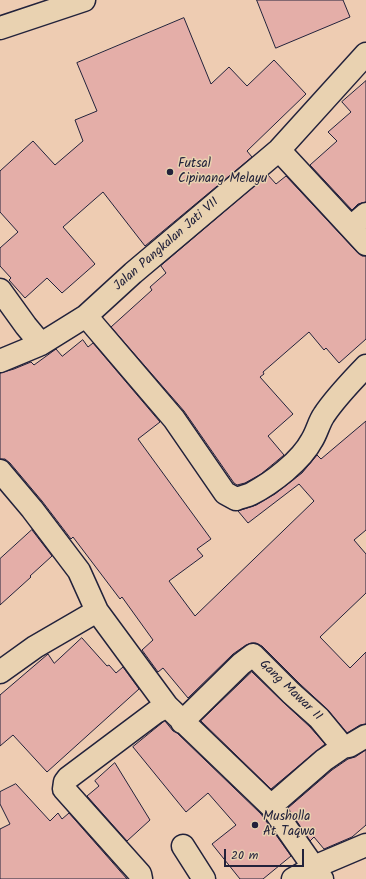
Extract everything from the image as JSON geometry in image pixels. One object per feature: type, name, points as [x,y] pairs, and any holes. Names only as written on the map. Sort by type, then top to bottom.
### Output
[{"type":"main road","points":[[0,28],[84,0]]},
{"type":"main road","name":"Jalan Pangkalan Jati VII","points":[[0,361],[42,344],[86,316],[133,273],[279,150],[366,54]]},
{"type":"main road","points":[[279,150],[359,220],[366,244]]},
{"type":"main road","points":[[0,290],[26,326],[42,344]]},
{"type":"main road","points":[[86,316],[174,419],[225,493],[236,499],[250,495],[274,479],[299,457],[312,440],[323,416],[340,392],[366,366]]},
{"type":"main road","points":[[0,471],[32,509],[79,571],[97,611],[167,706],[271,806],[318,873]]},
{"type":"main road","points":[[0,672],[35,647],[97,611]]},
{"type":"main road","name":"Gang Mawar II","points":[[182,722],[240,664],[253,655],[291,693],[319,718],[343,747]]},
{"type":"main road","points":[[141,879],[140,874],[64,789],[65,782],[68,778],[156,712],[167,706]]},
{"type":"main road","points":[[271,806],[324,760],[343,747],[349,746],[366,736]]},
{"type":"main road","points":[[293,879],[318,873],[366,845]]},
{"type":"main road","points":[[183,846],[204,879]]},
{"type":"building","points":[[257,0],[343,0],[350,17],[276,48]]},
{"type":"building","points":[[184,18],[211,84],[229,67],[247,86],[274,60],[306,94],[247,151],[252,157],[145,246],[103,192],[63,227],[95,264],[62,293],[47,278],[25,298],[9,280],[11,278],[0,266],[0,248],[18,232],[0,212],[0,171],[33,141],[55,165],[83,141],[75,120],[97,111],[77,63]]},
{"type":"building","points":[[366,81],[366,202],[358,204],[352,210],[310,165],[337,141],[328,132],[351,112],[342,102]]},
{"type":"building","points":[[268,175],[276,184],[286,176],[357,252],[362,256],[366,256],[366,339],[339,363],[326,348],[324,350],[309,332],[263,372],[264,374],[260,377],[293,414],[268,436],[284,455],[261,474],[245,483],[237,485],[234,483],[184,411],[111,327],[152,290],[150,287],[166,273],[161,266]]},
{"type":"building","points":[[83,340],[88,347],[93,343],[160,422],[138,439],[211,539],[197,549],[203,556],[169,581],[195,616],[314,501],[299,484],[248,523],[238,511],[256,505],[275,494],[302,473],[317,455],[321,459],[366,421],[366,530],[354,540],[366,554],[366,593],[320,637],[350,668],[366,652],[366,724],[360,725],[347,733],[327,709],[262,646],[256,643],[246,645],[233,654],[188,698],[163,668],[158,672],[142,650],[153,640],[122,597],[120,599],[73,537],[71,539],[10,463],[5,459],[0,459],[0,373],[31,362],[34,365],[56,349],[62,356]]},
{"type":"building","points":[[32,530],[52,556],[0,605],[0,559]]},
{"type":"building","points":[[82,638],[107,666],[109,665],[116,673],[123,667],[139,689],[47,772],[13,735],[0,746],[0,695],[48,654],[54,663]]},
{"type":"building","points":[[252,672],[310,727],[325,744],[271,789],[201,721]]},
{"type":"building","points":[[165,721],[173,731],[177,733],[261,814],[291,856],[263,879],[240,879],[212,844],[236,825],[208,793],[186,812],[133,747]]},
{"type":"building","points":[[366,750],[366,825],[352,837],[324,849],[314,837],[310,841],[288,808],[332,770],[348,759],[355,757]]},
{"type":"building","points":[[115,763],[150,820],[127,841],[87,796],[99,786],[95,781]]},
{"type":"building","points":[[16,784],[50,821],[58,813],[62,819],[69,813],[127,879],[0,879],[0,829],[10,824],[0,804],[0,792]]},
{"type":"place","name":"Futsal Cipinang Melayu","points":[[170,172]]},
{"type":"place","name":"Musholla At Taqwa","points":[[255,825]]}]
